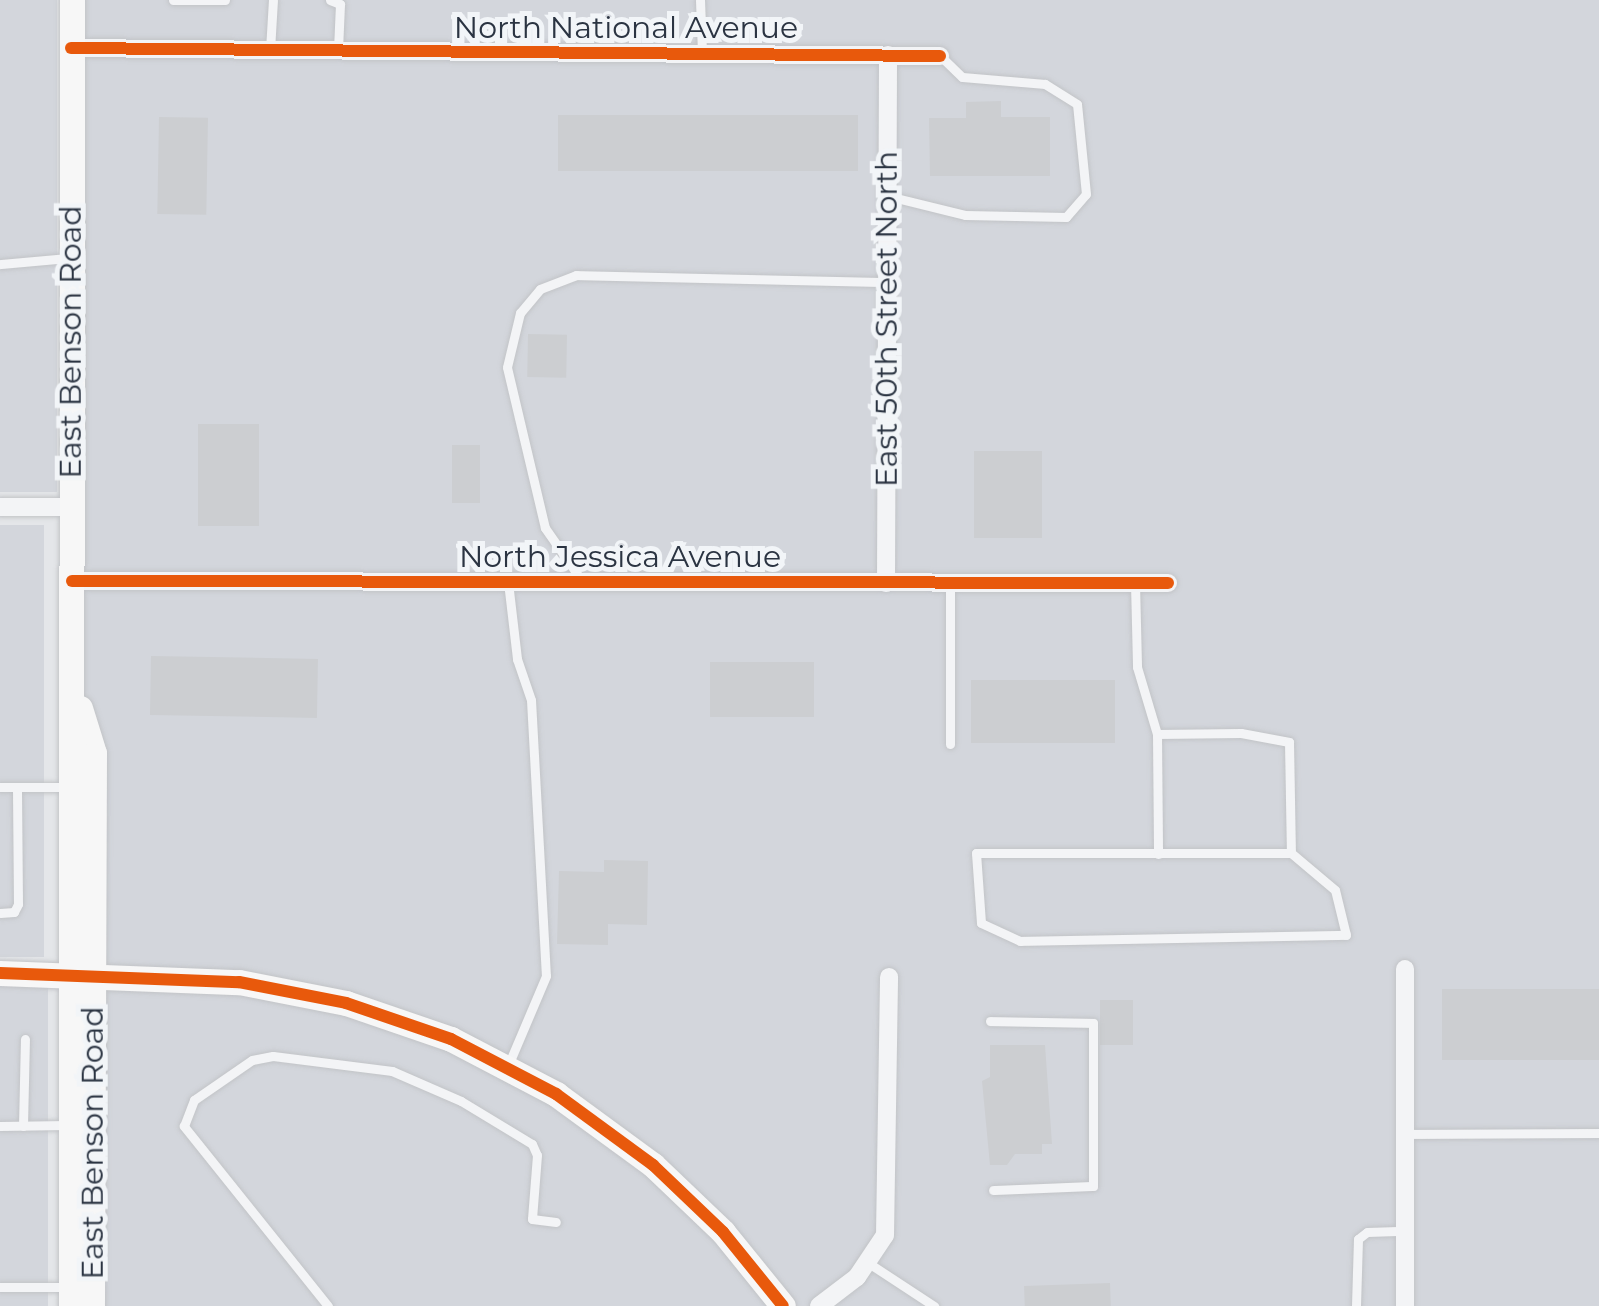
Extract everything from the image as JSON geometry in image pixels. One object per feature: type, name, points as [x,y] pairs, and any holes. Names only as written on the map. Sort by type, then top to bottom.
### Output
[{"type":"main road","name":"East Benson Road","points":[[72,0],[72,786],[83,974],[92,1306]]},
{"type":"main road","name":"East Benson Road","points":[[71,1296],[72,1124],[94,753],[72,684]]},
{"type":"main road","points":[[0,973],[210,978],[311,995],[401,1020],[507,1067],[590,1116],[675,1184],[784,1306]]},
{"type":"street","name":"North National Avenue","points":[[72,48],[940,56]]},
{"type":"street","name":"East 50th Street North","points":[[886,582],[888,55]]},
{"type":"street","points":[[0,506],[71,506]]},
{"type":"street","name":"North Jessica Avenue","points":[[72,581],[1168,583]]},
{"type":"street","points":[[1405,969],[1405,1306]]},
{"type":"street","points":[[819,1306],[870,1264],[885,1235],[890,1199],[889,977]]},
{"type":"lane","points":[[173,0],[225,0]]},
{"type":"lane","points":[[270,50],[273,0]]},
{"type":"lane","points":[[330,0],[340,4],[338,50]]},
{"type":"lane","points":[[702,54],[700,4],[713,0]]},
{"type":"lane","points":[[888,196],[965,215],[1066,218],[1086,194],[1077,104],[1045,84],[962,77],[940,56]]},
{"type":"lane","points":[[0,264],[72,258]]},
{"type":"lane","points":[[583,582],[545,528],[507,367],[520,312],[540,289],[576,275],[888,282]]},
{"type":"lane","points":[[507,1067],[546,976],[531,700],[517,659],[508,582]]},
{"type":"lane","points":[[950,583],[950,744]]},
{"type":"lane","points":[[1135,583],[1136,667],[1157,734],[1158,854]]},
{"type":"lane","points":[[1157,734],[1241,733],[1288,742],[1291,854]]},
{"type":"lane","points":[[0,787],[72,786]]},
{"type":"lane","points":[[0,913],[14,912],[18,904],[17,787]]},
{"type":"lane","points":[[976,854],[1291,854],[1335,890],[1346,935],[1020,942],[981,923],[976,854]]},
{"type":"lane","points":[[990,1022],[1093,1023],[1093,1186],[993,1190]]},
{"type":"lane","points":[[23,1126],[25,1039]]},
{"type":"lane","points":[[328,1306],[184,1126],[194,1100],[252,1060],[274,1056],[392,1071],[461,1102],[532,1144],[537,1155],[532,1219],[556,1222]]},
{"type":"lane","points":[[0,1126],[72,1124]]},
{"type":"lane","points":[[1405,1134],[1599,1133]]},
{"type":"lane","points":[[1356,1306],[1358,1239],[1367,1232],[1405,1230]]},
{"type":"lane","points":[[870,1264],[934,1306]]},
{"type":"lane","points":[[0,1287],[71,1296]]},
{"type":"shaded area","points":[[0,0],[57,0],[57,492],[0,492]]},
{"type":"shaded area","points":[[82,0],[1599,0],[1599,1306],[82,1306]]},
{"type":"shaded area","points":[[0,525],[44,525],[44,957],[0,957]]},
{"type":"shaded area","points":[[0,985],[48,985],[48,1306],[0,1306]]},
{"type":"building","points":[[1001,101],[1001,117],[1050,117],[1050,176],[930,176],[929,118],[966,118],[966,102]]},
{"type":"building","points":[[558,115],[858,115],[858,171],[558,171]]},
{"type":"building","points":[[159,117],[208,118],[206,215],[157,214]]},
{"type":"building","points":[[528,334],[567,335],[566,378],[527,377]]},
{"type":"building","points":[[198,424],[259,424],[259,526],[198,526]]},
{"type":"building","points":[[452,445],[480,445],[480,503],[452,503]]},
{"type":"building","points":[[974,451],[1042,451],[1042,538],[974,538]]},
{"type":"building","points":[[151,656],[318,659],[317,718],[150,715]]},
{"type":"building","points":[[710,662],[814,662],[814,717],[710,717]]},
{"type":"building","points":[[971,680],[1115,680],[1115,743],[971,743]]},
{"type":"building","points":[[604,860],[648,861],[647,925],[608,924],[608,945],[557,944],[559,871],[604,872]]},
{"type":"building","points":[[1442,989],[1599,989],[1599,1060],[1442,1060]]},
{"type":"building","points":[[1100,1000],[1133,1000],[1133,1045],[1100,1045]]},
{"type":"building","points":[[990,1045],[1045,1045],[1052,1144],[1042,1144],[1042,1154],[1015,1154],[1007,1165],[990,1165],[982,1081],[990,1077]]},
{"type":"building","points":[[1110,1283],[1111,1306],[1025,1306],[1024,1286]]},
{"type":"cycle path","points":[[71,48],[940,56]]},
{"type":"cycle path","points":[[72,581],[1168,583]]},
{"type":"cycle path","points":[[0,973],[239,982],[346,1003],[451,1039],[556,1094],[653,1165],[723,1232],[783,1306]]}]
